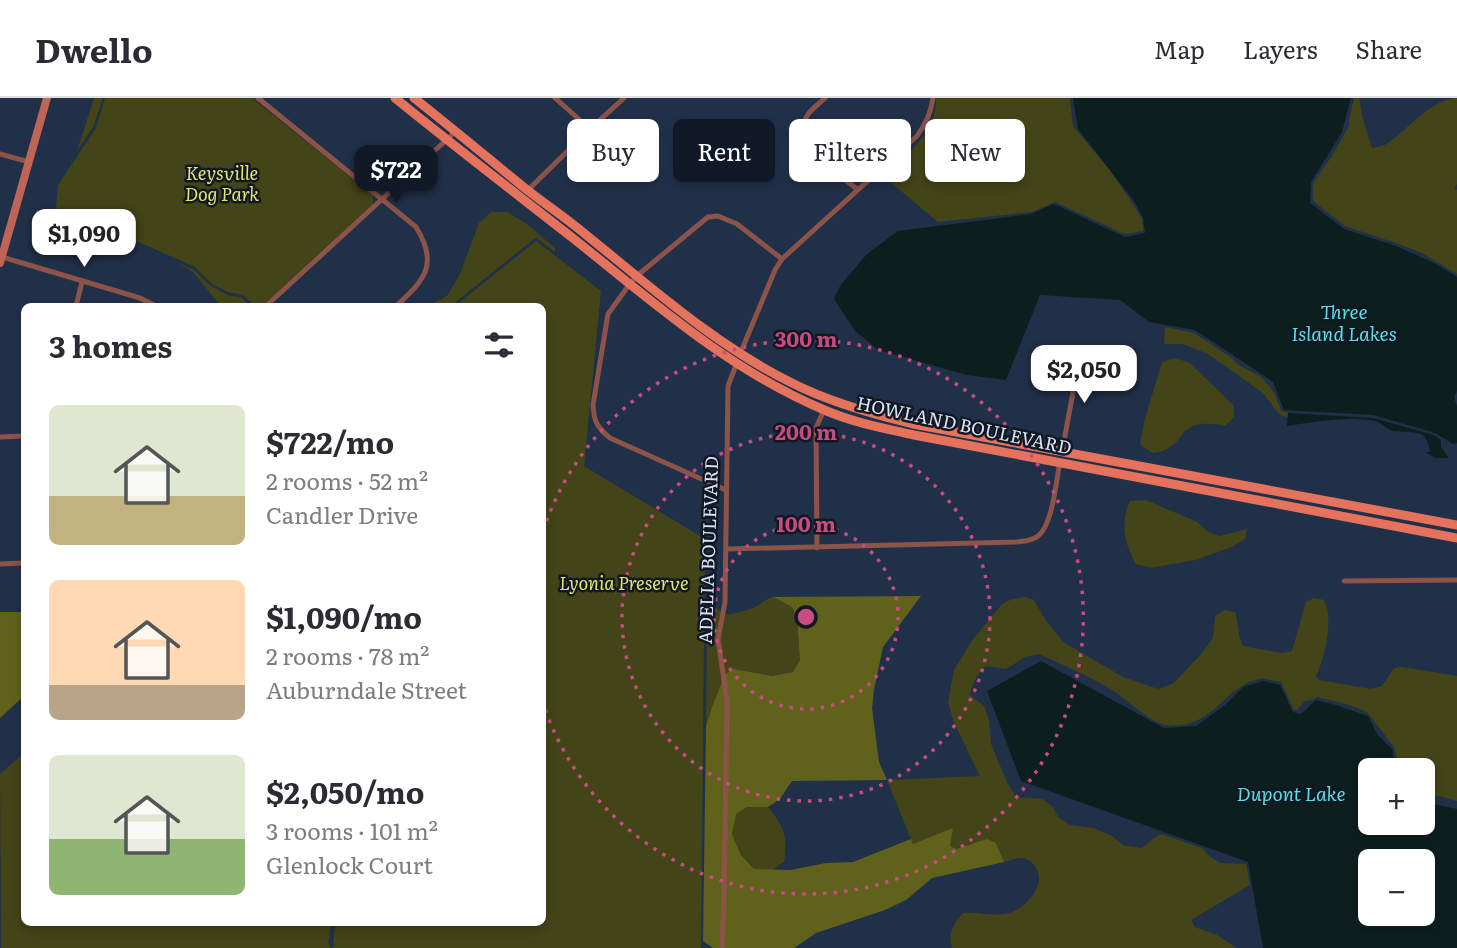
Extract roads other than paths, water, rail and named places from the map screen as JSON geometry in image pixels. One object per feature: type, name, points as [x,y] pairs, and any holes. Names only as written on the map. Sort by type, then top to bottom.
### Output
[{"type":"main road","points":[[1,260],[47,98]]},
{"type":"main road","name":"HOWLAND BOULEVARD","points":[[395,98],[629,285],[736,365],[788,394],[824,410],[889,429],[1457,538]]},
{"type":"main road","name":"HOWLAND BOULEVARD","points":[[414,98],[713,336],[793,384],[843,404],[926,426],[1457,525]]},
{"type":"main road","points":[[736,365],[755,363]]},
{"type":"street","points":[[258,98],[416,227],[424,240],[427,254],[425,274],[417,288],[400,303]]},
{"type":"street","points":[[555,98],[579,119]]},
{"type":"street","points":[[601,119],[624,98]]},
{"type":"street","points":[[825,98],[809,112],[805,120],[803,134],[806,146],[857,189]]},
{"type":"street","points":[[740,354],[782,259],[917,136],[930,114],[933,98]]},
{"type":"street","points":[[269,303],[456,131]]},
{"type":"street","points":[[528,190],[567,152]]},
{"type":"street","points":[[0,154],[29,162]]},
{"type":"street","points":[[726,490],[610,438],[594,421],[593,405],[608,314],[637,277],[708,218],[718,215],[737,224],[782,259]]},
{"type":"street","points":[[1,260],[150,303]]},
{"type":"street","points":[[77,303],[82,282]]},
{"type":"street","points":[[726,549],[1017,542],[1040,535],[1048,522],[1080,354]]},
{"type":"street","name":"ADELIA BOULEVARD","points":[[722,948],[727,701],[718,639],[725,602],[727,386],[736,365]]},
{"type":"street","points":[[817,548],[817,428],[824,410]]},
{"type":"street","points":[[0,437],[21,436]]},
{"type":"street","points":[[0,564],[21,563]]},
{"type":"street","points":[[1344,582],[1457,580]]},
{"type":"water","name":"Three Island Lakes","points":[[1073,98],[1351,98],[1342,132],[1311,182],[1310,203],[1344,229],[1396,246],[1457,277],[1457,391],[1454,397],[1457,406],[1457,443],[1453,444],[1435,433],[1373,415],[1284,410],[1273,382],[1195,330],[1149,322],[1120,300],[1040,295],[1006,380],[967,375],[878,350],[855,331],[834,299],[840,286],[867,254],[898,231],[1031,214],[1054,204],[1125,237],[1145,233],[1143,218],[1134,201],[1078,129]]},
{"type":"water","points":[[1288,413],[1373,418],[1434,435],[1441,440],[1441,447],[1449,458],[1435,458],[1425,452],[1430,452],[1428,444],[1422,435],[1417,433],[1393,431],[1377,422],[1352,419],[1287,426]]},
{"type":"water","name":"Dupont Lake","points":[[1041,661],[1164,728],[1196,726],[1225,705],[1243,687],[1263,681],[1280,685],[1293,712],[1301,714],[1316,700],[1368,716],[1377,734],[1392,749],[1394,758],[1358,758],[1358,835],[1435,835],[1435,804],[1457,809],[1457,948],[1263,948],[1248,862],[1021,781],[987,691]]},
{"type":"park label","name":"Keysville Dog Park","points":[[222,184]]},
{"type":"park label","name":"Lyonia Preserve","points":[[624,584]]}]
